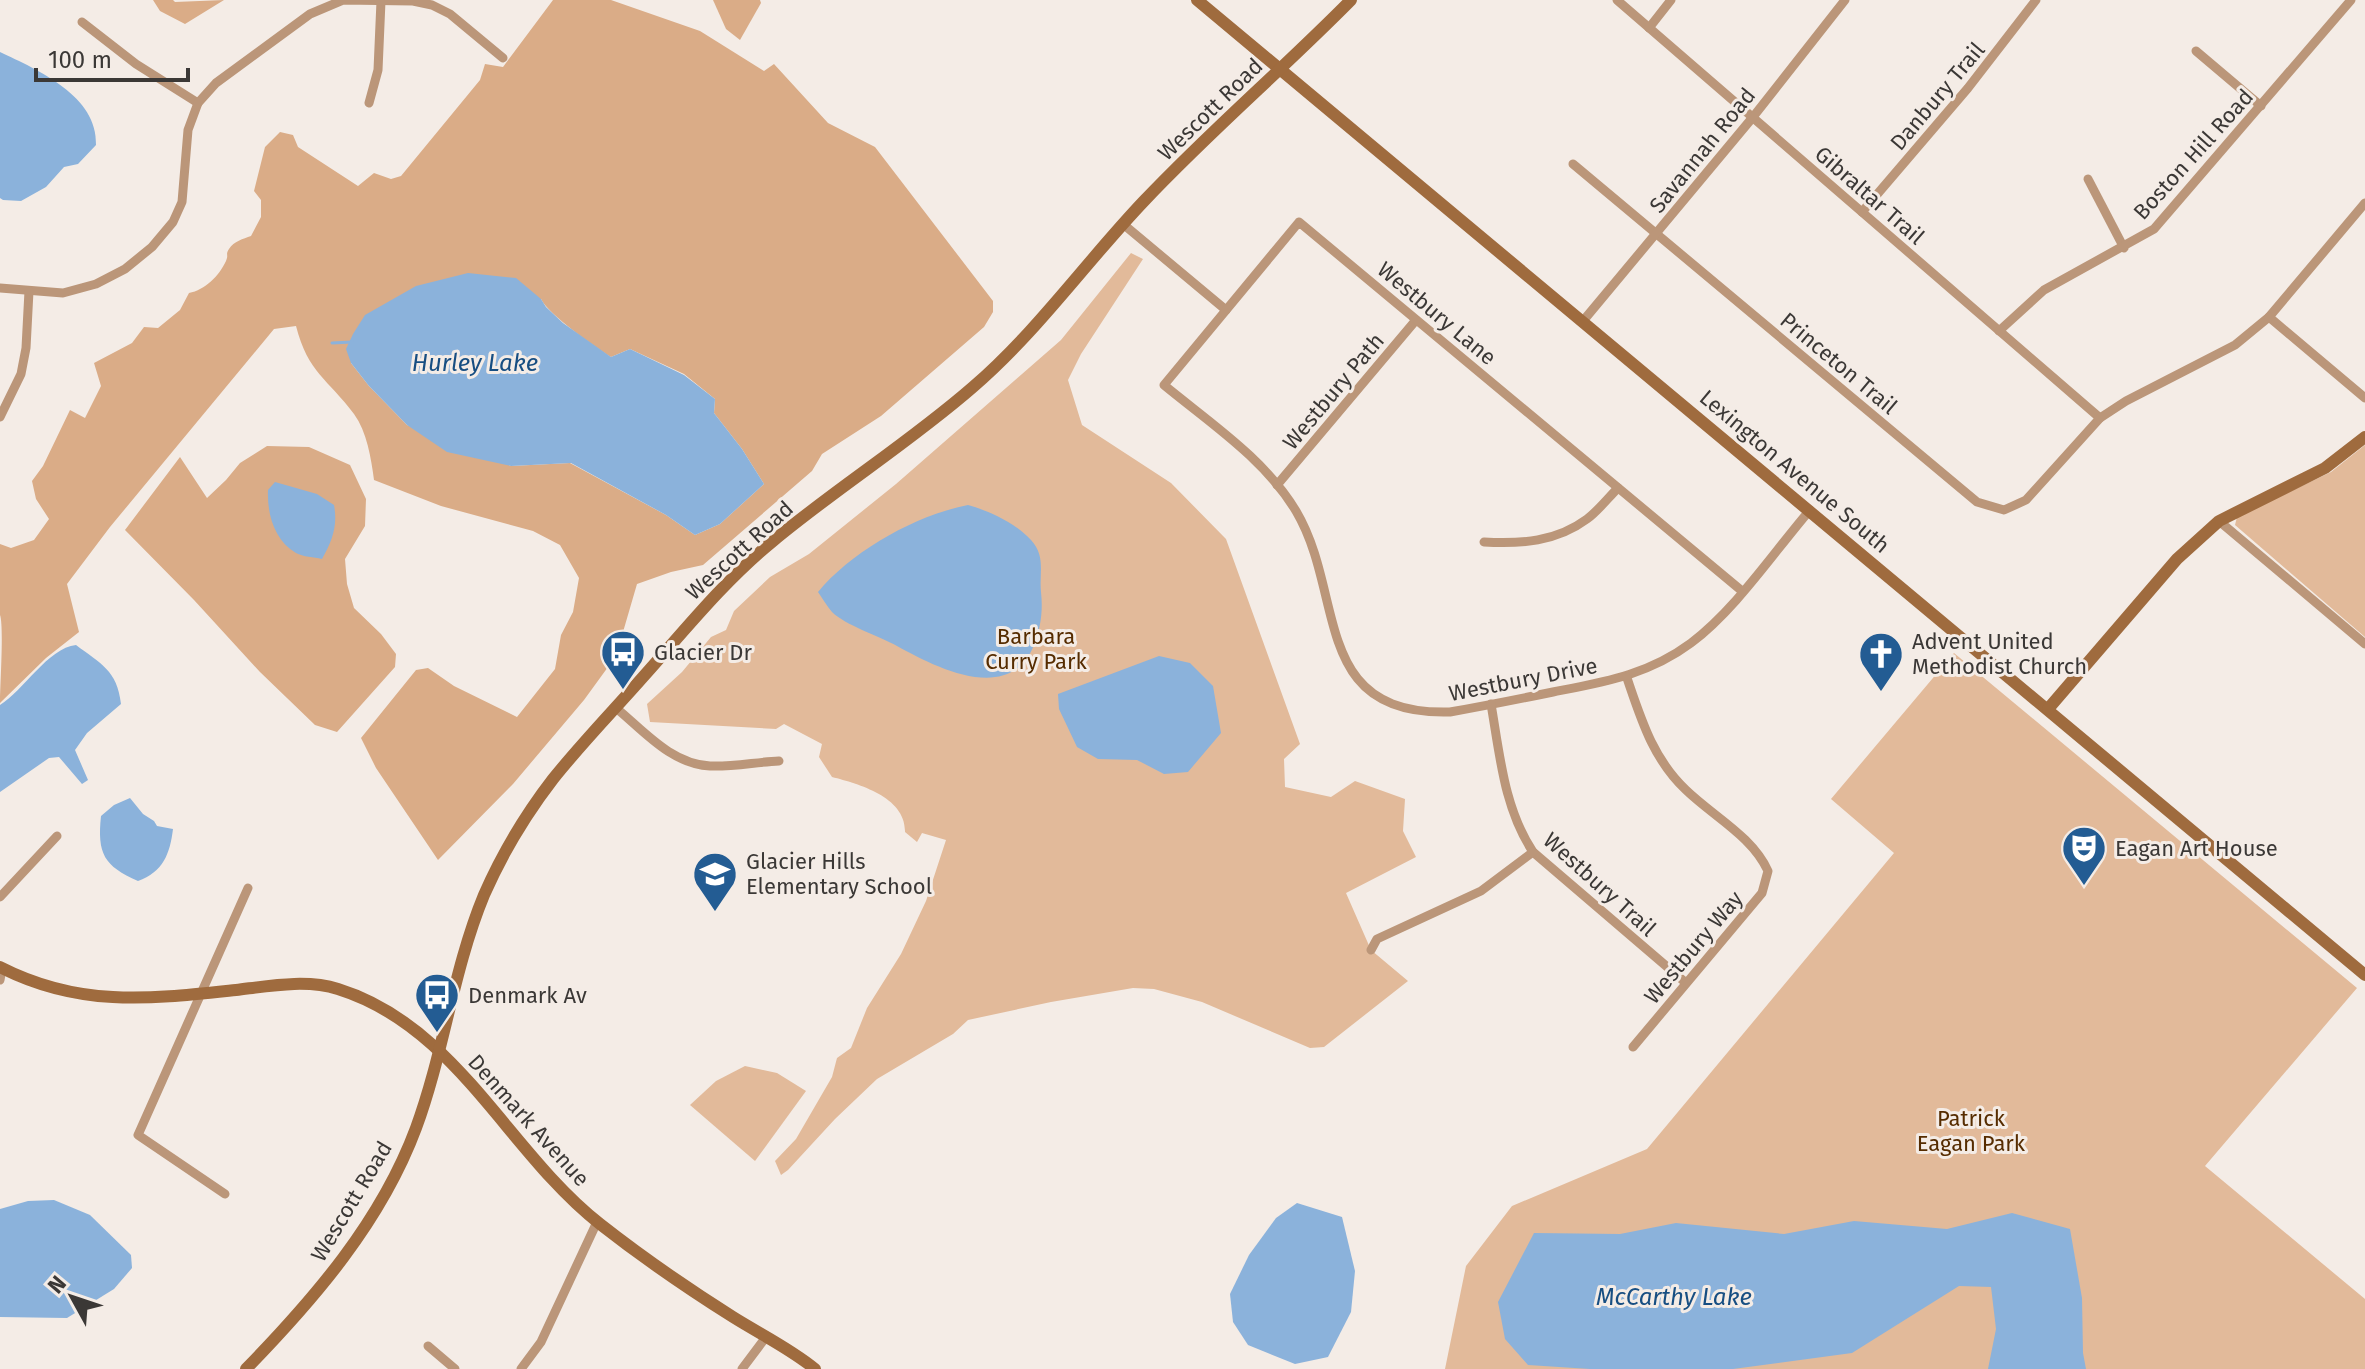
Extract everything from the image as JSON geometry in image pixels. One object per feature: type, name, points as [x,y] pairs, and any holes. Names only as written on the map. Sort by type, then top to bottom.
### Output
[{"type":"street","points":[[0,288],[63,293],[96,284],[125,269],[152,247],[173,222],[182,202],[188,130],[198,103],[216,83],[310,14],[343,0],[413,1],[444,5],[503,58]]},
{"type":"street","name":"Lexington Avenue South","points":[[1197,0],[2365,975]]},
{"type":"street","name":"Wescott Road","points":[[246,1369],[293,1321],[341,1263],[393,1180],[434,1080],[469,939],[485,894],[511,843],[554,778],[718,590],[773,541],[973,387],[1034,328],[1166,177],[1351,0]]},
{"type":"street","name":"Gibraltar Trail","points":[[1617,0],[2100,418]]},
{"type":"street","points":[[1649,28],[1671,0]]},
{"type":"street","name":"Savannah Road","points":[[1583,321],[1753,117],[1845,0]]},
{"type":"street","name":"Danbury Trail","points":[[1862,212],[1968,88],[2036,0]]},
{"type":"street","name":"Boston Hill Road","points":[[1999,331],[2044,290],[2154,229],[2351,0]]},
{"type":"street","points":[[369,103],[378,70],[381,1]]},
{"type":"street","points":[[82,22],[136,64],[198,103]]},
{"type":"street","points":[[2196,51],[2261,106]]},
{"type":"street","name":"Princeton Trail","points":[[1573,164],[1977,502],[2004,510],[2026,500],[2100,418]]},
{"type":"street","points":[[2088,179],[2124,248]]},
{"type":"street","points":[[2100,418],[2126,401],[2235,345],[2269,317],[2365,203]]},
{"type":"street","name":"Westbury Lane","points":[[1226,310],[1299,222],[1742,591]]},
{"type":"street","points":[[1123,224],[1226,310]]},
{"type":"street","points":[[0,417],[21,374],[26,348],[29,291]]},
{"type":"street","name":"Westbury Drive","points":[[1226,310],[1164,385],[1251,458],[1297,512],[1309,539],[1338,645],[1353,673],[1370,691],[1394,706],[1421,713],[1450,712],[1627,678],[1661,662],[1690,644],[1714,623],[1810,510]]},
{"type":"street","points":[[2269,317],[2365,398]]},
{"type":"street","name":"Westbury Path","points":[[1277,485],[1416,320]]},
{"type":"street","points":[[2048,709],[2177,559],[2219,521],[2325,468],[2365,437]]},
{"type":"street","points":[[1484,542],[1518,544],[1549,539],[1587,519],[1618,488]]},
{"type":"street","points":[[2219,521],[2365,644]]},
{"type":"street","name":"Westbury Way","points":[[1627,678],[1645,733],[1665,767],[1685,790],[1759,852],[1768,871],[1762,893],[1633,1047]]},
{"type":"street","name":"Westbury Trail","points":[[1491,704],[1510,808],[1533,852],[1686,983]]},
{"type":"street","points":[[616,708],[670,753],[689,762],[722,766],[779,761]]},
{"type":"street","points":[[0,897],[57,836]]},
{"type":"street","points":[[1371,950],[1377,939],[1481,891],[1533,852]]},
{"type":"street","points":[[225,1194],[138,1135],[248,888]]},
{"type":"street","name":"Denmark Avenue","points":[[1,972],[95,997],[141,999],[289,984],[335,988],[386,1008],[440,1049],[557,1184],[597,1222],[679,1282],[815,1369]]},
{"type":"street","points":[[521,1369],[541,1342],[597,1222]]},
{"type":"street","points":[[742,1369],[766,1337]]},
{"type":"street","points":[[428,1346],[455,1369]]},
{"type":"green space","name":"Barbara Curry Park","points":[[1131,253],[1143,259],[1081,354],[1068,380],[1082,425],[1171,483],[1226,539],[1300,744],[1284,759],[1285,787],[1331,797],[1355,781],[1405,799],[1403,831],[1416,857],[1346,893],[1371,950],[1408,981],[1324,1047],[1310,1048],[1202,1002],[1154,989],[1133,988],[968,1020],[953,1034],[877,1079],[781,1175],[775,1161],[796,1139],[832,1077],[837,1058],[851,1048],[867,1008],[901,954],[926,901],[946,840],[922,833],[917,842],[905,832],[898,810],[889,801],[867,788],[832,777],[819,757],[822,744],[784,724],[776,729],[650,722],[647,704],[682,672],[711,637],[726,630],[734,611],[770,577],[809,554],[896,484],[1061,340]]},
{"type":"green space","points":[[2365,445],[2365,637],[2235,525],[2237,517],[2331,472]]},
{"type":"green space","name":"Patrick Eagan Park","points":[[1954,653],[2357,988],[2205,1166],[2365,1299],[2365,1369],[1445,1369],[1466,1266],[1512,1206],[1647,1149],[1894,853],[1831,799]]},
{"type":"green space","points":[[745,1066],[777,1073],[806,1091],[755,1161],[690,1105],[716,1081]]},
{"type":"shaded area","points":[[153,0],[224,0],[185,24],[160,11]]},
{"type":"shaded area","points":[[553,0],[611,0],[700,31],[764,71],[774,64],[828,123],[875,147],[993,301],[993,312],[984,327],[881,416],[822,454],[812,471],[703,565],[637,584],[616,656],[584,700],[513,784],[438,860],[376,768],[361,738],[416,670],[428,668],[454,686],[517,717],[555,669],[561,635],[573,612],[579,578],[560,545],[533,531],[441,506],[374,480],[368,446],[358,421],[306,355],[296,326],[274,329],[110,527],[67,584],[79,632],[46,658],[0,703],[0,544],[11,548],[34,540],[49,519],[36,499],[32,481],[43,466],[70,410],[85,418],[101,386],[94,363],[132,343],[144,327],[158,328],[180,310],[189,293],[206,286],[220,272],[231,246],[251,236],[261,217],[261,200],[254,191],[265,147],[280,132],[293,135],[298,147],[358,186],[374,173],[391,179],[401,176],[480,80],[485,64],[503,67]],"holes":[[[541,299],[611,357],[630,349],[684,374],[715,399],[714,413],[764,484],[720,524],[695,535],[666,515],[570,463],[511,466],[407,425],[351,363]]]},
{"type":"shaded area","points":[[713,0],[760,0],[740,40],[726,29]]},
{"type":"shaded area","points":[[267,446],[309,447],[350,465],[366,499],[365,526],[345,559],[347,584],[354,608],[381,634],[396,654],[395,667],[337,732],[315,725],[260,672],[125,530],[180,457],[207,498],[240,463]]},
{"type":"water","points":[[0,52],[63,87],[87,112],[94,128],[96,145],[78,164],[64,167],[46,187],[21,201],[0,198]]},
{"type":"water","name":"Hurley Lake","points":[[468,273],[516,278],[563,323],[611,357],[630,349],[684,375],[715,399],[714,413],[764,484],[720,524],[695,535],[666,515],[571,463],[511,466],[447,452],[407,425],[369,386],[351,363],[346,349],[365,315],[416,286]]},
{"type":"water","points":[[275,482],[317,494],[334,505],[333,533],[322,559],[296,553],[277,534],[268,499],[268,490]]},
{"type":"water","points":[[968,505],[1018,528],[1036,546],[1040,558],[1042,612],[1034,645],[1023,663],[1008,674],[990,678],[951,671],[854,626],[832,612],[818,592],[848,563],[886,537],[927,517]]},
{"type":"water","points":[[76,645],[112,675],[121,704],[87,733],[75,750],[88,780],[82,784],[59,757],[49,758],[0,792],[0,705],[56,654]]},
{"type":"water","points":[[1159,656],[1190,663],[1213,686],[1221,733],[1188,772],[1164,774],[1137,760],[1098,759],[1077,747],[1059,709],[1058,694]]},
{"type":"water","points":[[130,798],[157,826],[173,829],[164,861],[154,873],[138,881],[110,864],[100,840],[101,816],[114,805]]},
{"type":"water","points":[[54,1200],[90,1215],[131,1255],[132,1268],[114,1289],[67,1318],[0,1317],[0,1209],[28,1201]]},
{"type":"water","points":[[1297,1203],[1342,1217],[1355,1271],[1351,1312],[1328,1357],[1295,1364],[1248,1345],[1233,1322],[1230,1294],[1249,1255],[1276,1218]]},
{"type":"water","name":"McCarthy Lake","points":[[2012,1213],[2070,1229],[2082,1298],[2086,1369],[1988,1369],[1996,1329],[1991,1287],[1959,1286],[1852,1353],[1733,1369],[1590,1369],[1528,1365],[1505,1339],[1498,1302],[1534,1233],[1620,1234],[1676,1223],[1784,1234],[1854,1221],[1947,1229]]},
{"type":"waterway","points":[[332,343],[352,342]]},
{"type":"place","name":"Glacier Dr","points":[[623,691]]},
{"type":"place","name":"Advent United Methodist Church","points":[[1881,693]]},
{"type":"place","name":"Eagan Art House","points":[[2084,887]]},
{"type":"place","name":"Glacier Hills Elementary School","points":[[715,913]]},
{"type":"place","name":"Denmark Av","points":[[437,1034]]}]
